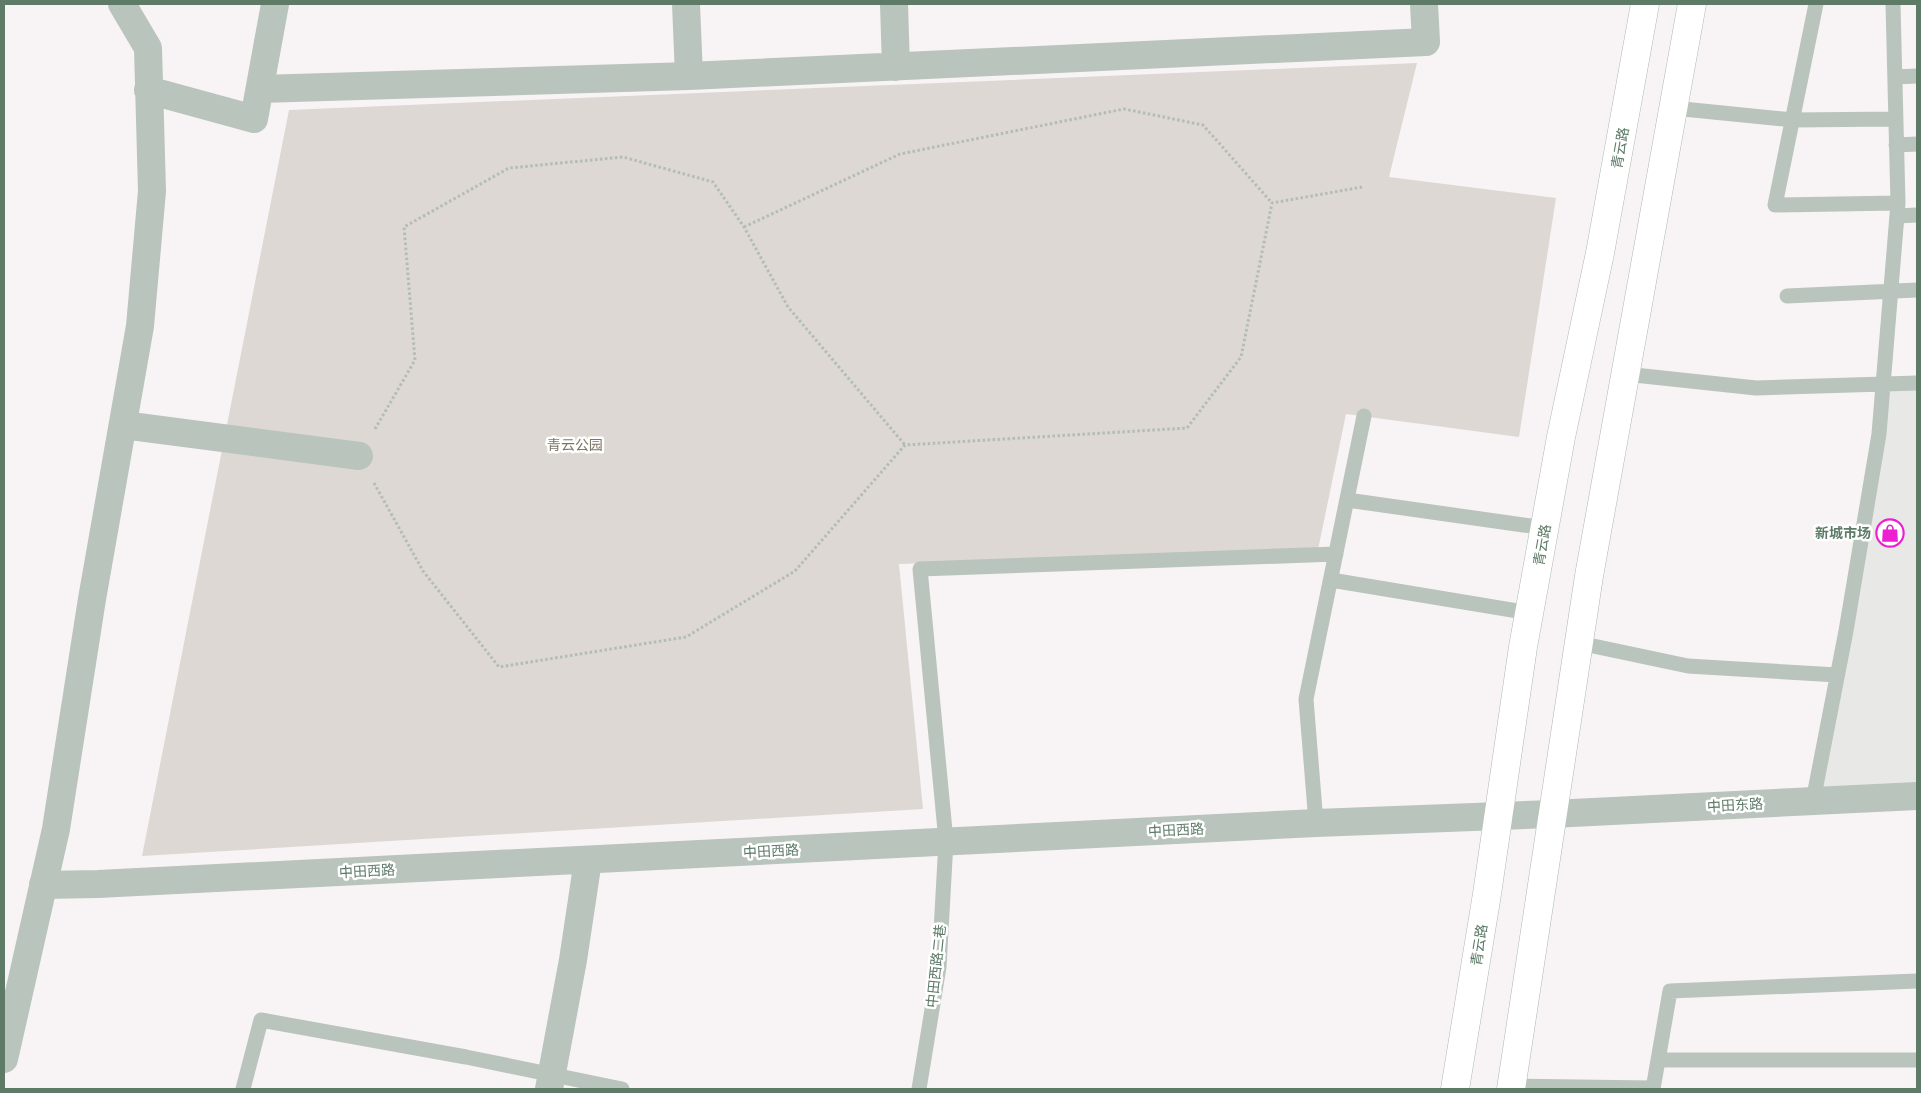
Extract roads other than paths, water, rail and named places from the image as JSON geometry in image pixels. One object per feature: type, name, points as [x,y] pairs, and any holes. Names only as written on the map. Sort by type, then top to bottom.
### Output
[{"type":"main road","name":"青云路","points":[[1455,1089],[1530,612],[1561,437],[1600,253],[1645,4]]},
{"type":"main road","points":[[1511,1088],[1579,643],[1692,4]]},
{"type":"street","points":[[4,1059],[56,829],[92,599],[140,326],[152,191],[148,48],[122,4]]},
{"type":"street","points":[[148,90],[254,119],[275,4]]},
{"type":"street","points":[[686,4],[689,76]]},
{"type":"street","points":[[894,4],[896,67]]},
{"type":"street","points":[[260,89],[689,76],[1426,42],[1424,4]]},
{"type":"street","points":[[123,425],[360,456]]},
{"type":"street","name":"中田东路","points":[[1499,816],[1917,796]]},
{"type":"street","name":"中田西路","points":[[44,885],[98,884],[1316,823],[1499,816]]},
{"type":"street","points":[[550,1082],[573,960],[588,860]]},
{"type":"lane","points":[[1816,4],[1774,205],[1897,210],[1917,215]]},
{"type":"lane","points":[[1813,801],[1879,434],[1897,210],[1893,4]]},
{"type":"lane","points":[[1895,77],[1917,76]]},
{"type":"lane","points":[[1673,108],[1793,120],[1895,119]]},
{"type":"lane","points":[[1896,145],[1917,144]]},
{"type":"lane","points":[[1787,296],[1917,290]]},
{"type":"lane","points":[[1626,374],[1756,388],[1917,383]]},
{"type":"lane","points":[[1316,823],[1306,699],[1364,416]]},
{"type":"lane","points":[[1347,500],[1545,528]]},
{"type":"lane","name":"中田西路二巷","points":[[919,1089],[939,967],[946,841],[920,568],[1336,554]]},
{"type":"lane","points":[[1331,580],[1530,612]]},
{"type":"lane","points":[[1579,643],[1688,666],[1837,675]]},
{"type":"lane","points":[[1511,1088],[1653,1089],[1670,990],[1917,981]]},
{"type":"lane","points":[[243,1089],[261,1020],[466,1056],[550,1082],[622,1089]]},
{"type":"lane","points":[[1658,1060],[1917,1060]]},
{"type":"place","name":"新城市场","points":[[1890,533]]},
{"type":"park label","name":"青云公园","points":[[575,445]]}]
